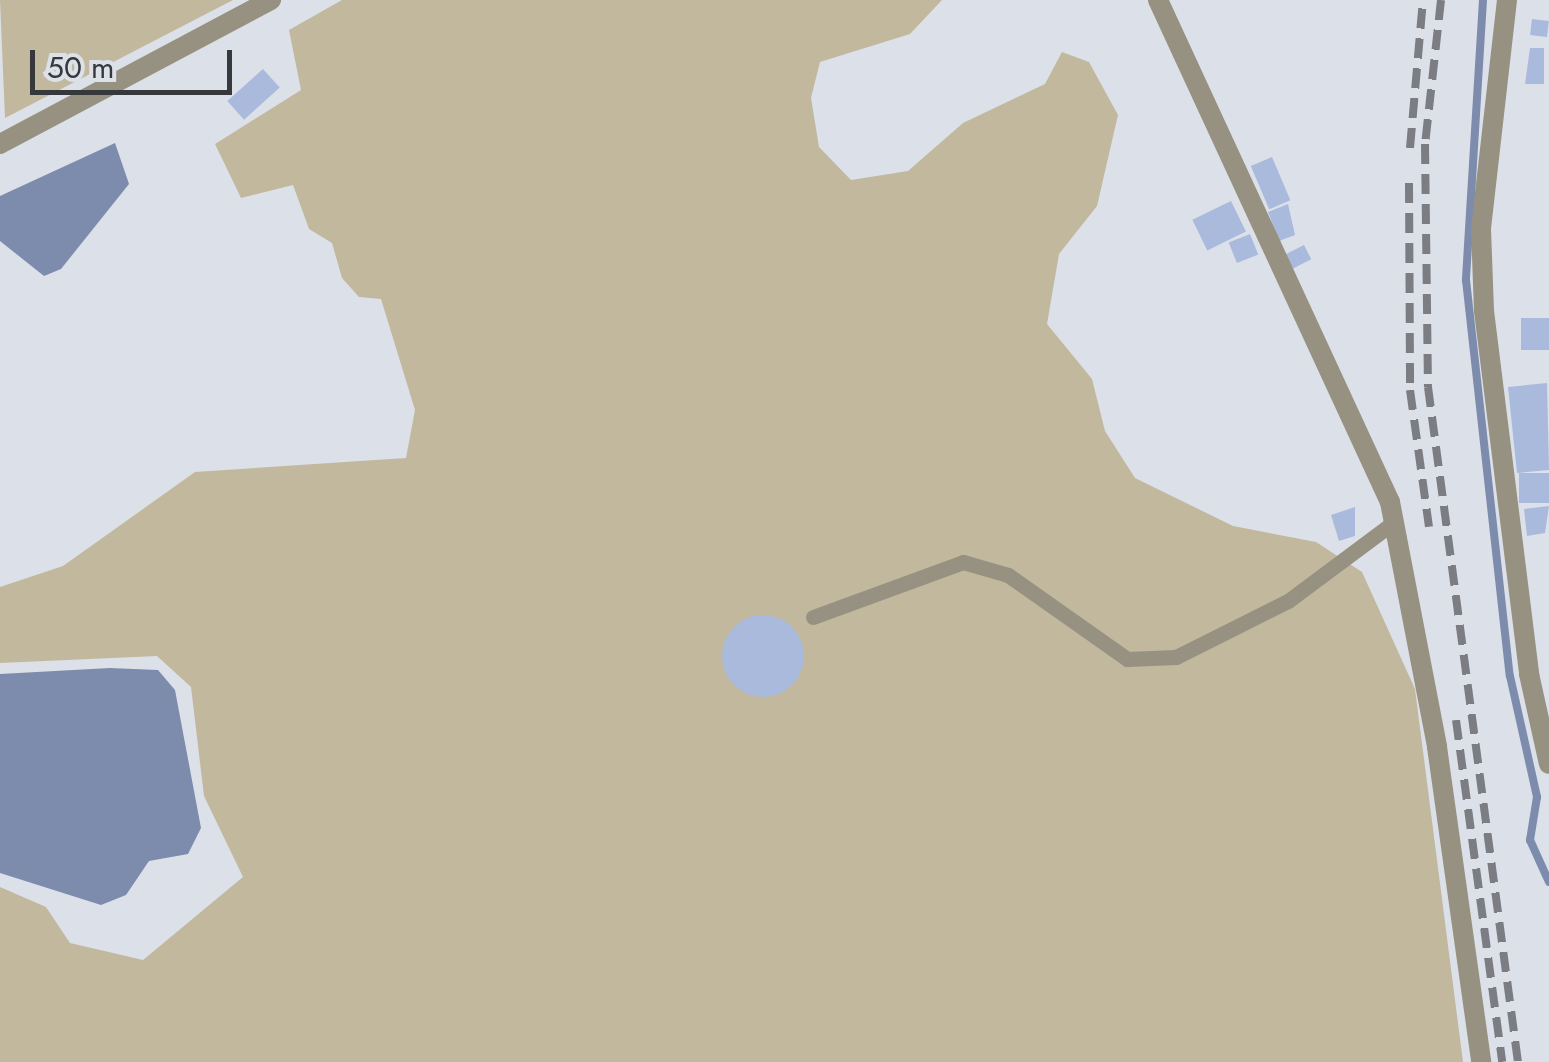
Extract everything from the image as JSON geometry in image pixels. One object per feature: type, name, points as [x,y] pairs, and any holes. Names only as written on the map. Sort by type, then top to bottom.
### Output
[{"type":"street","points":[[0,144],[271,0]]},
{"type":"street","points":[[1158,0],[1394,522],[1481,1062]]},
{"type":"street","points":[[1507,0],[1481,229],[1484,310],[1529,674],[1549,764]]},
{"type":"lane","points":[[814,617],[963,562],[1008,575],[1127,659],[1176,657],[1288,601],[1394,522]]},
{"type":"shaded area","points":[[0,0],[233,0],[5,118]]},
{"type":"shaded area","points":[[342,0],[942,0],[910,34],[820,62],[811,98],[819,147],[851,180],[908,171],[963,123],[1045,84],[1062,52],[1089,62],[1118,115],[1097,206],[1059,254],[1047,324],[1092,379],[1105,431],[1135,478],[1233,526],[1316,542],[1362,572],[1415,689],[1463,1062],[0,1062],[0,887],[46,907],[70,943],[143,960],[243,877],[204,796],[191,687],[157,656],[0,663],[0,587],[63,566],[195,472],[406,458],[415,410],[381,299],[359,297],[342,278],[332,243],[309,229],[293,185],[241,198],[215,144],[301,90],[289,30]]},
{"type":"water","points":[[115,143],[129,184],[61,269],[44,276],[0,241],[0,196]]},
{"type":"water","points":[[110,668],[158,670],[175,690],[201,828],[188,854],[149,861],[126,895],[101,905],[0,873],[0,674]]},
{"type":"building","points":[[1532,19],[1549,21],[1547,37],[1530,35]]},
{"type":"building","points":[[1530,48],[1544,48],[1544,84],[1525,84]]},
{"type":"building","points":[[263,69],[280,88],[244,120],[227,101]]},
{"type":"building","points":[[1272,157],[1290,200],[1269,209],[1251,166]]},
{"type":"building","points":[[1231,201],[1246,232],[1207,250],[1192,220]]},
{"type":"building","points":[[1288,204],[1295,235],[1279,241],[1268,212]]},
{"type":"building","points":[[1250,234],[1258,254],[1237,263],[1229,243]]},
{"type":"building","points":[[1304,245],[1311,259],[1293,269],[1285,255]]},
{"type":"building","points":[[1521,318],[1549,318],[1549,350],[1521,350]]},
{"type":"building","points":[[1547,383],[1549,470],[1517,473],[1508,387]]},
{"type":"building","points":[[1519,473],[1549,473],[1549,503],[1519,503]]},
{"type":"building","points":[[1549,506],[1545,533],[1527,536],[1524,509]]},
{"type":"building","points":[[1355,507],[1355,536],[1339,541],[1331,515]]},
{"type":"building","points":[[763,615],[779,618],[792,627],[801,640],[801,672],[792,685],[779,694],[763,697],[747,694],[734,685],[725,672],[722,656],[725,640],[734,627],[747,618]]},
{"type":"waterway","points":[[1483,0],[1466,280],[1510,676],[1537,797],[1530,840],[1549,882]]},
{"type":"railway","points":[[1410,148],[1423,0]]},
{"type":"railway","points":[[1441,0],[1425,144],[1428,387],[1518,1062]]},
{"type":"railway","points":[[1409,183],[1410,390],[1429,527]]},
{"type":"railway","points":[[1456,720],[1502,1062]]}]
